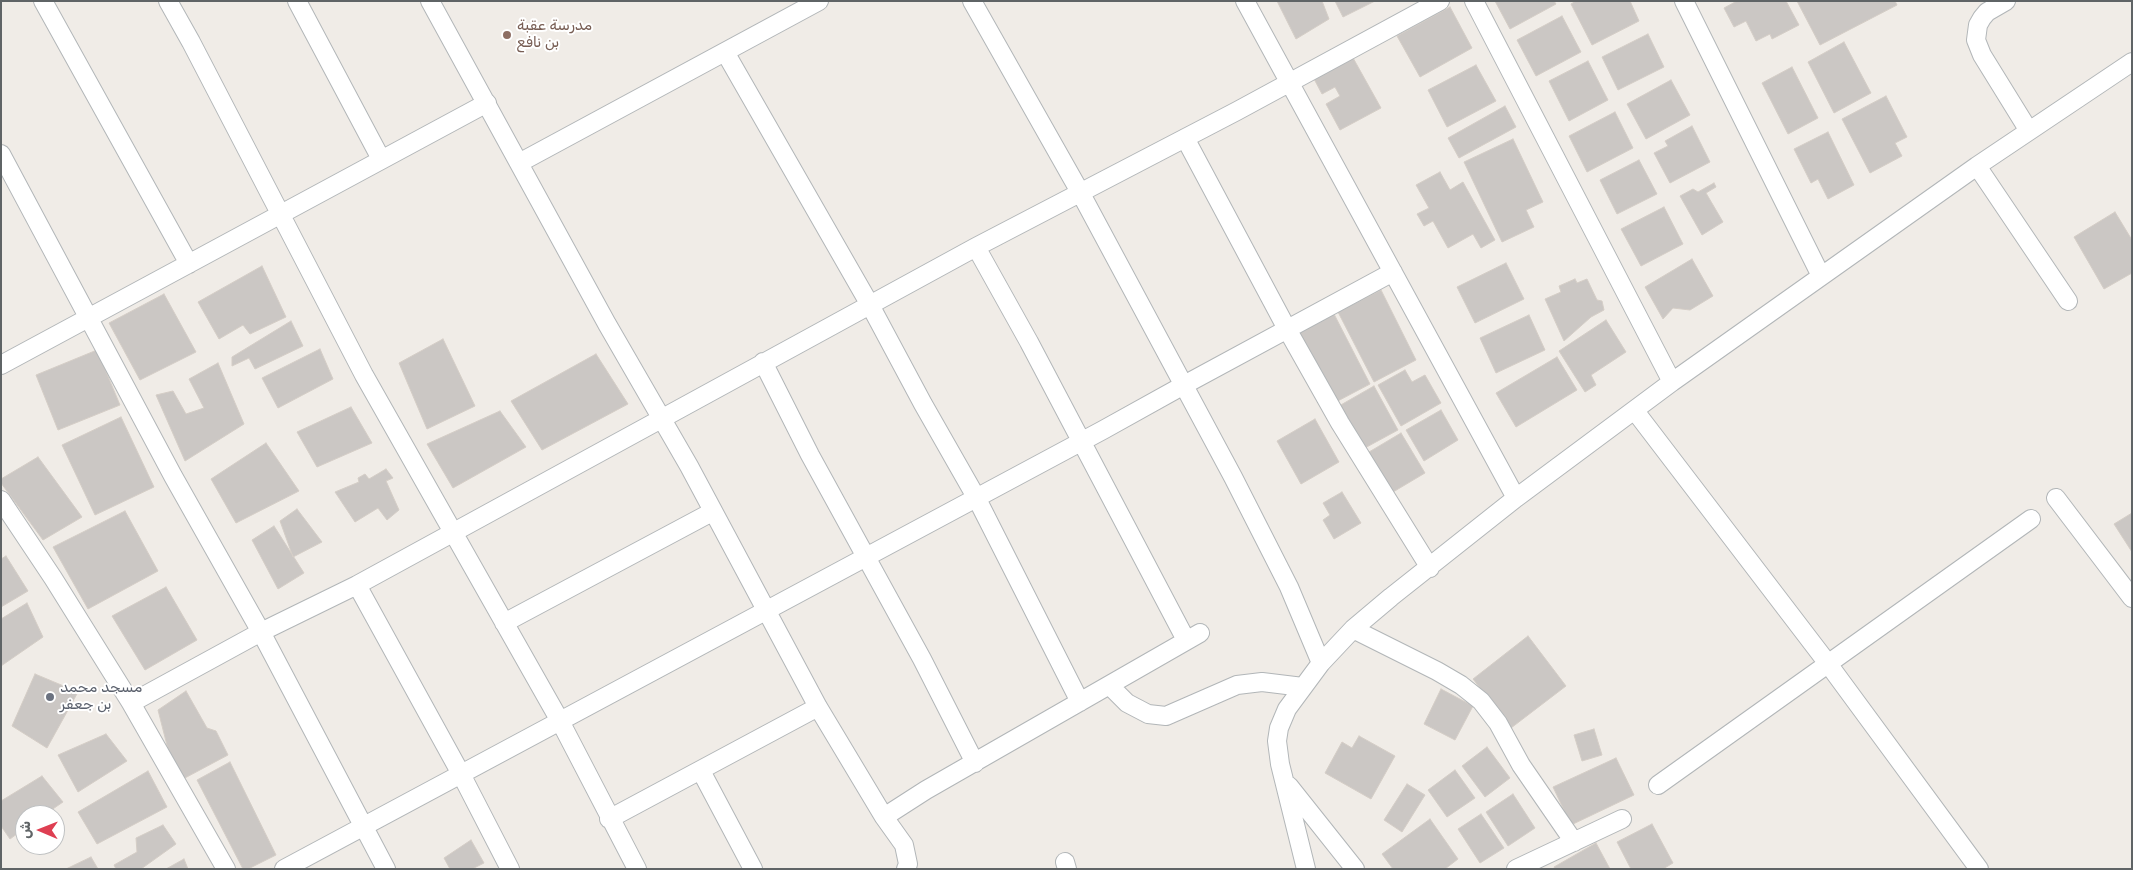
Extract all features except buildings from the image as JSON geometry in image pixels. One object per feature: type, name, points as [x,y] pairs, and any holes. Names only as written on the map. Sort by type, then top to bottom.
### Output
[{"type":"street","points":[[43,1],[189,264]]},
{"type":"street","points":[[168,1],[364,375],[451,532],[560,721],[609,819],[637,869]]},
{"type":"street","points":[[297,1],[381,159]]},
{"type":"street","points":[[430,1],[662,418],[818,707],[884,817],[904,845],[908,864],[906,869]]},
{"type":"street","points":[[519,163],[819,1]]},
{"type":"street","points":[[972,1],[1080,192],[1184,385],[1290,587],[1320,663]]},
{"type":"street","points":[[1245,1],[1516,498]]},
{"type":"street","points":[[131,703],[261,632],[357,584],[976,247],[1290,83],[1440,1]]},
{"type":"street","points":[[1474,1],[1672,382]]},
{"type":"street","points":[[1684,1],[1821,276]]},
{"type":"street","points":[[2006,1],[1987,12],[1982,18],[1978,25],[1976,40],[1982,55],[2029,131]]},
{"type":"street","points":[[725,52],[870,305],[922,404],[976,497],[1080,702]]},
{"type":"street","points":[[1306,869],[1280,764],[1277,741],[1279,728],[1287,708],[1320,663],[1353,629],[1516,498],[1672,382],[1977,166],[2132,62]]},
{"type":"street","points":[[1,365],[487,103]]},
{"type":"street","points":[[1185,138],[1287,329],[1340,423],[1430,568]]},
{"type":"street","points":[[1,154],[90,316],[173,476],[261,632],[386,869]]},
{"type":"street","points":[[1977,166],[2068,301]]},
{"type":"street","points":[[884,817],[926,790],[1110,686],[1193,636],[1080,442],[1029,342],[976,247]]},
{"type":"street","points":[[284,869],[1393,272]]},
{"type":"street","points":[[763,362],[922,659],[975,763]]},
{"type":"street","points":[[1634,411],[1829,665],[1979,869]]},
{"type":"street","points":[[2056,498],[2132,598]]},
{"type":"street","points":[[1,500],[53,578],[131,703],[226,869]]},
{"type":"street","points":[[504,623],[712,512]]},
{"type":"street","points":[[1658,785],[1829,665],[2031,519]]},
{"type":"street","points":[[357,584],[461,774],[510,869]]},
{"type":"street","points":[[1353,629],[1445,676],[1461,685],[1481,701],[1498,723],[1521,765],[1574,842]]},
{"type":"street","points":[[1110,686],[1127,703],[1148,714],[1166,716],[1237,685],[1262,682],[1303,687]]},
{"type":"street","points":[[609,819],[818,707]]},
{"type":"street","points":[[701,770],[754,869]]},
{"type":"street","points":[[1286,782],[1355,869]]},
{"type":"street","points":[[1516,869],[1622,819]]},
{"type":"place","name":"مدرسة عقبة بن نافع","points":[[507,35]]},
{"type":"place","name":"مسجد محمد بن جعفر","points":[[50,697]]}]
